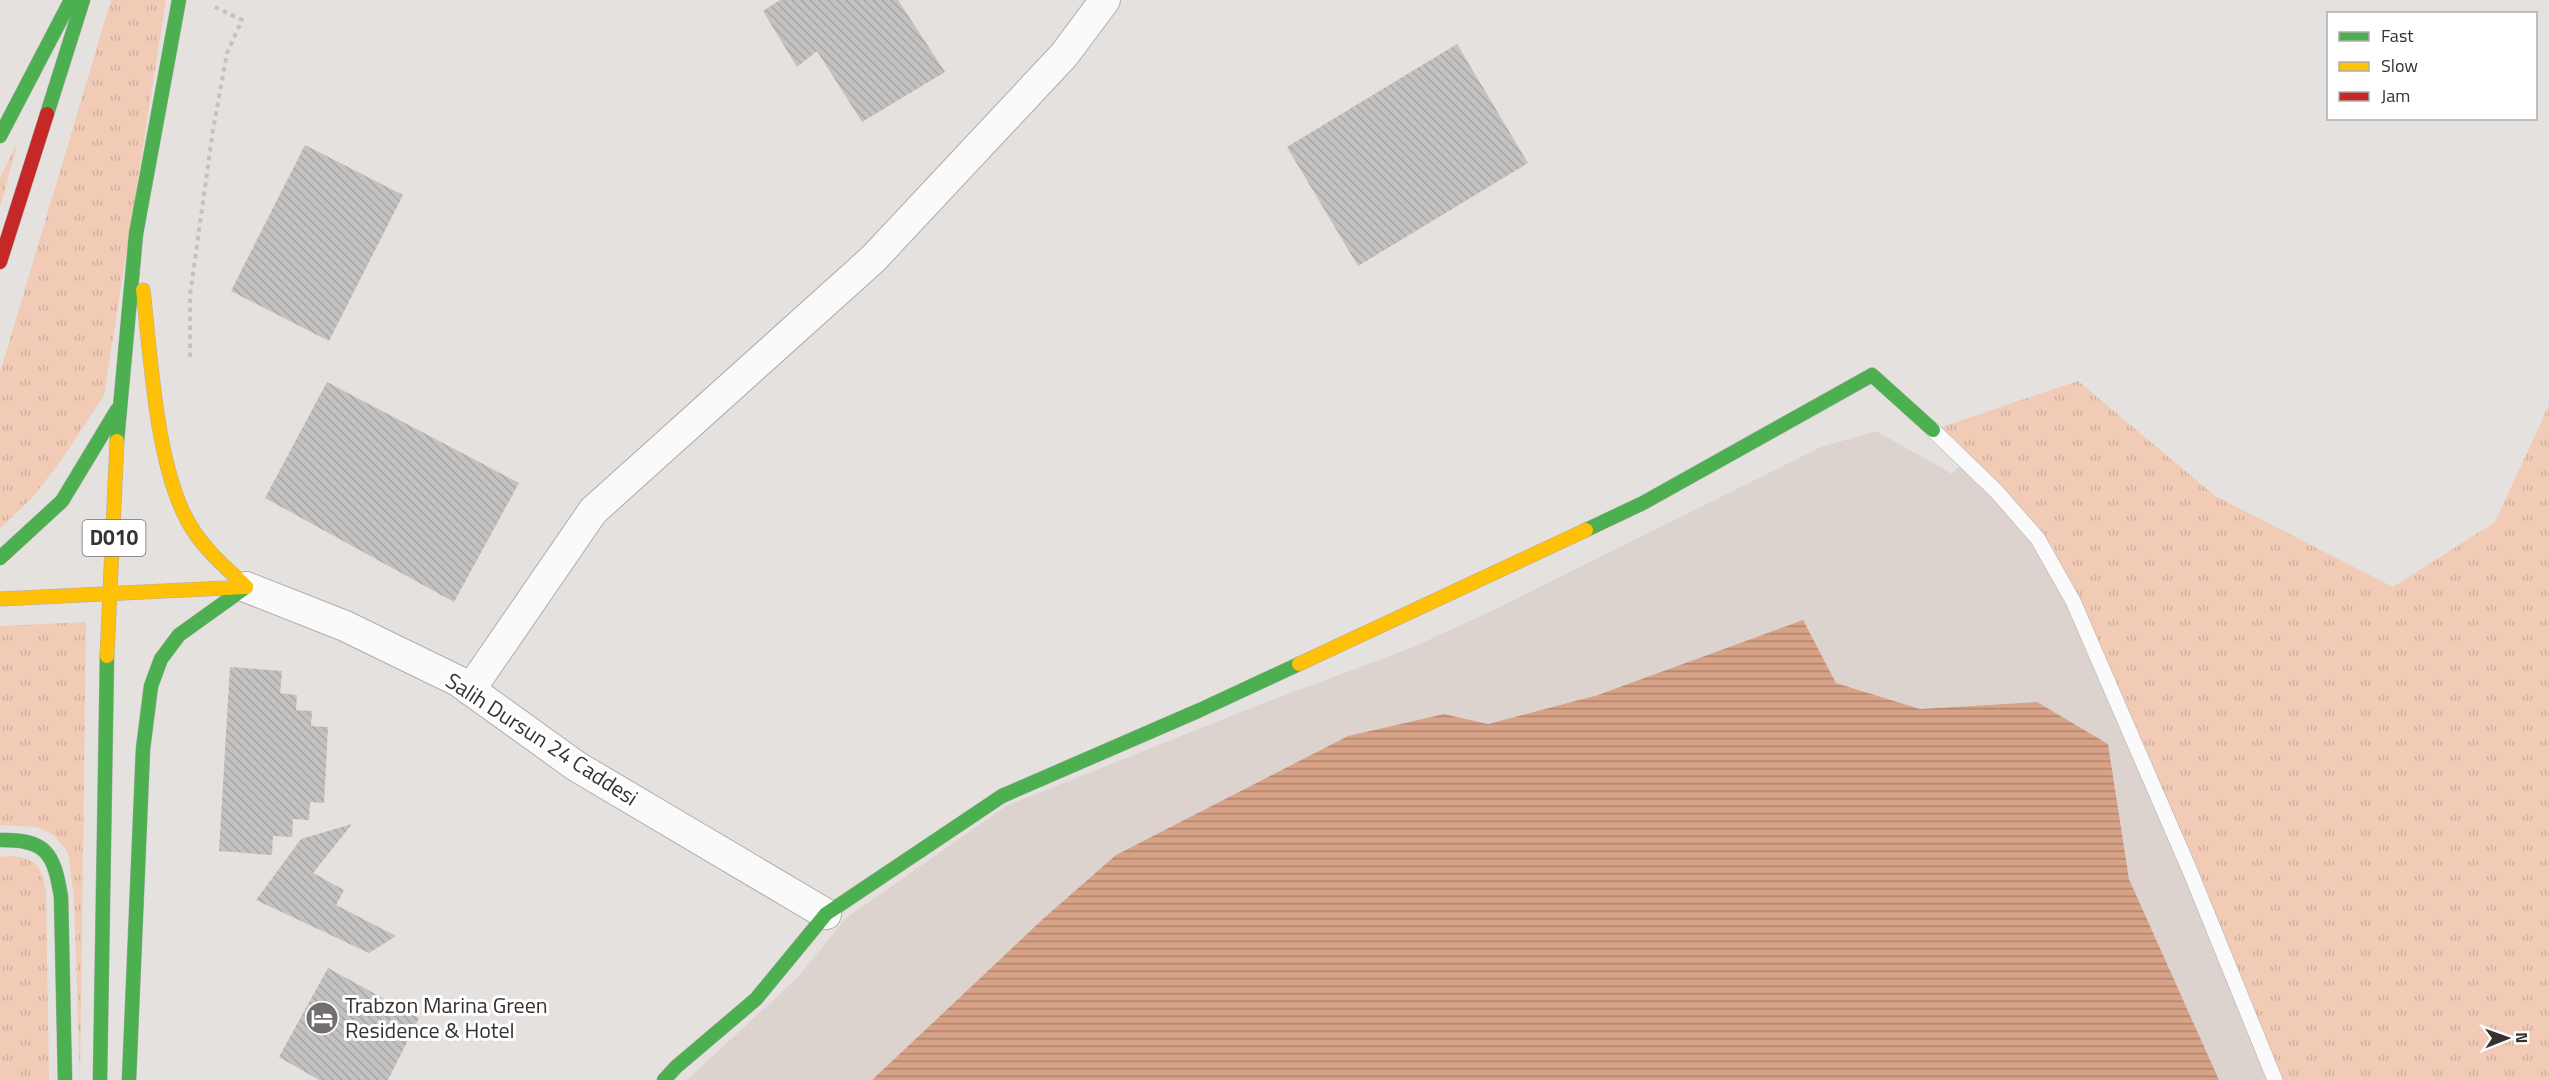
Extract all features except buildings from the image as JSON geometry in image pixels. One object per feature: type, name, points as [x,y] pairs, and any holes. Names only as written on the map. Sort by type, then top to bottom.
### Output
[{"type":"main road","points":[[0,136],[71,0]]},
{"type":"main road","points":[[0,262],[83,0]]},
{"type":"main road","name":"D010","points":[[100,1080],[108,624],[119,407],[136,234],[179,0]]},
{"type":"main road","points":[[136,234],[160,417],[173,489],[192,529],[246,587]]},
{"type":"main road","points":[[664,1080],[676,1066],[756,999],[826,914],[1002,796],[1211,705],[1643,503],[1872,375],[1933,430]]},
{"type":"main road","points":[[0,558],[62,501],[119,407]]},
{"type":"main road","points":[[0,599],[111,596],[246,587]]},
{"type":"main road","points":[[129,1080],[143,749],[151,686],[161,659],[179,635],[246,587]]},
{"type":"main road","points":[[0,840],[34,842],[48,851],[57,868],[61,897],[65,1080]]},
{"type":"street","points":[[470,690],[593,511],[873,259],[1064,55],[1106,0]]},
{"type":"street","name":"Salih Dursun 24 Caddesi","points":[[246,587],[345,626],[458,681],[576,766],[826,914]]},
{"type":"lane","points":[[1933,430],[1996,491],[2038,540],[2073,601],[2190,871],[2276,1080]]},
{"type":"path","points":[[189,364],[190,295],[213,130],[227,53],[242,20],[211,5]]},
{"type":"shaded area","points":[[1876,431],[1952,474],[1974,450],[2549,1080],[2219,1080],[2129,879],[2108,744],[2037,702],[1920,709],[1836,683],[1598,695],[1488,724],[1444,714],[1348,736],[1116,855],[1044,918],[872,1080],[687,1080],[798,977],[846,918],[1006,806],[1261,704],[1411,648],[1496,609],[1821,447]]},
{"type":"shaded area","points":[[1803,620],[1836,683],[1920,709],[2037,702],[2108,744],[2129,879],[2219,1080],[872,1080],[1044,918],[1116,855],[1348,736],[1444,714],[1488,724],[1598,695]]},
{"type":"green space","points":[[111,0],[166,0],[104,395],[60,462],[33,497],[0,528],[0,373]]},
{"type":"green space","points":[[18,141],[0,207],[0,178]]},
{"type":"green space","points":[[2078,381],[2215,496],[2393,587],[2495,522],[2549,405],[2549,1080],[2275,1080],[2038,539],[1933,430]]},
{"type":"green space","points":[[86,622],[80,1080],[74,898],[68,852],[54,835],[37,827],[0,825],[0,626]]},
{"type":"green space","points":[[9,856],[32,861],[42,875],[46,892],[49,1080],[0,1080],[0,857]]},
{"type":"traffic: fast","points":[[0,136],[71,0]]},
{"type":"traffic: fast","points":[[47,114],[83,0]]},
{"type":"traffic: fast","points":[[117,441],[136,234],[179,0]]},
{"type":"traffic: fast","points":[[1586,530],[1643,503],[1872,375],[1933,430]]},
{"type":"traffic: fast","points":[[0,558],[62,501],[117,410]]},
{"type":"traffic: fast","points":[[129,1080],[143,749],[151,686],[161,659],[179,635],[246,587]]},
{"type":"traffic: fast","points":[[100,1080],[107,656]]},
{"type":"traffic: fast","points":[[664,1080],[676,1067],[756,999],[826,914],[1002,796],[1200,710],[1299,664]]},
{"type":"traffic: fast","points":[[0,840],[16,840],[38,846],[51,859],[55,869],[61,897],[65,1080]]},
{"type":"traffic: slow","points":[[143,290],[157,414],[171,478],[193,530],[211,553],[246,587]]},
{"type":"traffic: slow","points":[[107,656],[117,441]]},
{"type":"traffic: slow","points":[[1299,664],[1586,530]]},
{"type":"traffic: slow","points":[[0,599],[246,587]]},
{"type":"traffic: jam","points":[[0,262],[47,114]]},
{"type":"place","name":"Trabzon Marina Green Residence & Hotel","points":[[322,1018]]}]
